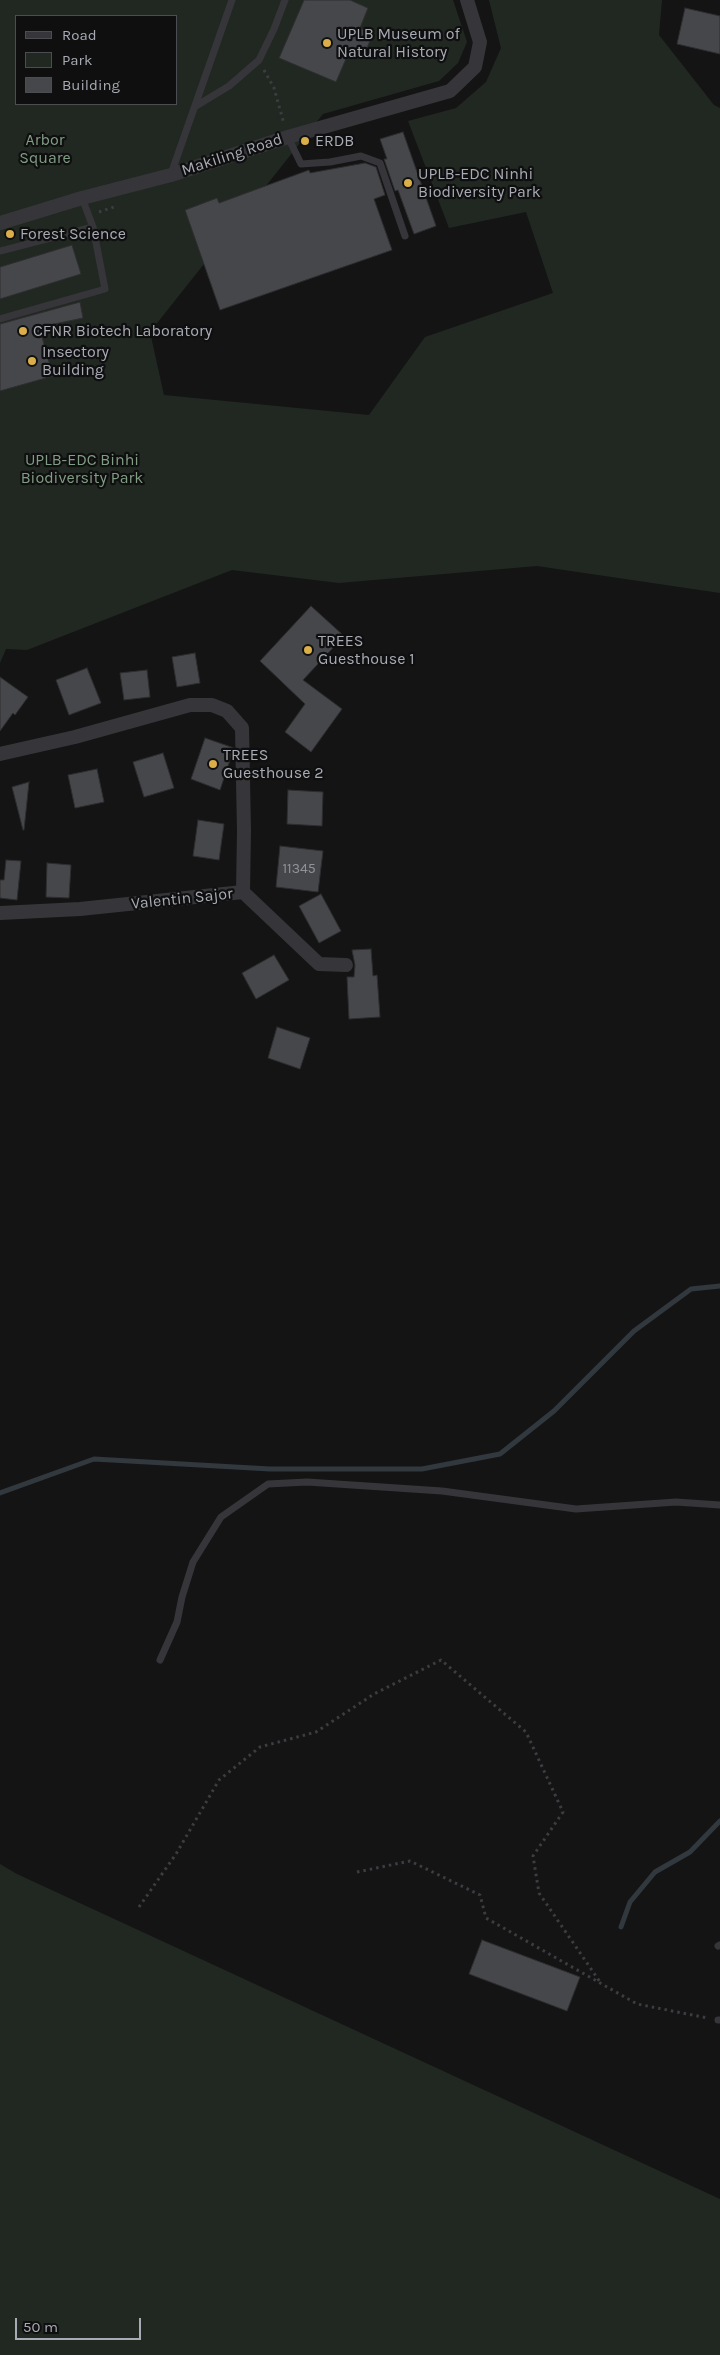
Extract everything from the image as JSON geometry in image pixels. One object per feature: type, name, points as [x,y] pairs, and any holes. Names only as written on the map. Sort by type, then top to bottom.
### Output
[{"type":"street","name":"Makiling Road","points":[[0,223],[82,198],[171,175],[287,133],[450,91],[475,67],[480,42],[467,0]]},
{"type":"street","name":"Valentin Sajor","points":[[0,754],[75,737],[190,705],[212,705],[227,711],[242,728],[244,892],[80,909],[0,913]]},
{"type":"street","points":[[244,892],[319,964],[346,965]]},
{"type":"lane","points":[[171,175],[232,0]]},
{"type":"lane","points":[[196,106],[229,86],[259,60],[285,0]]},
{"type":"lane","points":[[287,133],[301,164],[330,162],[361,156],[380,163],[405,236]]},
{"type":"lane","points":[[0,319],[106,289],[93,227],[82,198]]},
{"type":"lane","points":[[0,251],[93,227]]},
{"type":"lane","points":[[160,1660],[177,1622],[182,1597],[193,1562],[221,1517],[268,1484],[307,1482],[442,1491],[576,1509],[676,1502],[720,1505]]},
{"type":"path","points":[[259,60],[274,88],[287,133]]},
{"type":"path","points":[[138,1907],[176,1854],[219,1780],[260,1747],[316,1732],[374,1694],[440,1660],[526,1732],[563,1812],[533,1856],[539,1893],[600,1982]]},
{"type":"path","points":[[357,1872],[410,1861],[480,1895],[486,1918],[637,2004],[719,2020]]},
{"type":"green space","points":[[0,0],[453,0],[467,42],[458,63],[439,81],[323,114],[150,332],[164,395],[369,415],[425,337],[553,293],[526,212],[449,228],[408,121],[456,108],[486,82],[501,48],[489,0],[662,0],[659,35],[714,105],[720,108],[720,593],[537,566],[339,583],[232,570],[27,650],[6,649],[0,663]]},
{"type":"green space","points":[[0,1864],[17,1874],[720,2199],[720,2355],[0,2355]]},
{"type":"building","name":"UPLB Museum of Natural History","points":[[304,0],[350,0],[368,8],[360,28],[373,34],[363,57],[349,52],[336,82],[279,58]]},
{"type":"building","points":[[685,8],[720,16],[720,54],[677,44]]},
{"type":"building","name":"UPLB-EDC Ninhi Biodiversity Park","points":[[403,132],[436,226],[414,234],[398,190],[395,191],[384,159],[387,159],[380,139]]},
{"type":"building","points":[[365,163],[376,167],[385,195],[374,199],[392,250],[220,310],[185,210],[217,198],[219,203],[309,170],[310,173]]},
{"type":"building","points":[[72,245],[81,274],[0,299],[0,267]]},
{"type":"building","points":[[80,302],[83,318],[45,326],[47,336],[42,337],[53,376],[0,391],[0,324]]},
{"type":"building","points":[[311,606],[344,636],[303,680],[342,709],[311,752],[285,732],[305,704],[260,661]]},
{"type":"building","points":[[195,653],[200,683],[177,687],[172,657]]},
{"type":"building","points":[[87,668],[101,703],[69,715],[56,680]]},
{"type":"building","points":[[147,670],[150,697],[124,700],[120,673]]},
{"type":"building","points":[[0,677],[28,697],[0,731]]},
{"type":"building","name":"TREES Guesthouse 2","points":[[205,738],[234,748],[220,790],[191,779]]},
{"type":"building","points":[[163,753],[174,788],[144,797],[133,762]]},
{"type":"building","points":[[97,769],[104,802],[75,808],[68,775]]},
{"type":"building","points":[[29,782],[24,830],[23,830],[12,787]]},
{"type":"building","points":[[288,790],[323,792],[322,826],[287,824]]},
{"type":"building","points":[[198,820],[224,824],[219,860],[193,856]]},
{"type":"building","points":[[280,846],[323,851],[318,892],[276,887]]},
{"type":"building","points":[[6,860],[21,861],[17,900],[0,898],[0,880],[4,880]]},
{"type":"building","points":[[47,863],[71,865],[69,898],[46,897]]},
{"type":"building","points":[[321,894],[341,931],[319,943],[299,906]]},
{"type":"building","points":[[371,949],[373,976],[377,975],[380,1017],[349,1019],[347,977],[354,977],[355,965],[352,950]]},
{"type":"building","points":[[274,955],[289,980],[256,999],[242,973]]},
{"type":"building","points":[[277,1027],[310,1038],[300,1069],[268,1058]]},
{"type":"building","points":[[482,1940],[580,1977],[567,2011],[469,1974]]},
{"type":"waterway","points":[[0,1493],[94,1459],[270,1469],[422,1469],[500,1454],[554,1411],[634,1331],[691,1289],[720,1286]]},
{"type":"waterway","points":[[621,1927],[630,1902],[655,1872],[690,1852],[720,1821]]},
{"type":"place","name":"UPLB Museum of Natural History","points":[[327,43]]},
{"type":"place","name":"ERDB","points":[[305,141]]},
{"type":"place","name":"UPLB-EDC Ninhi Biodiversity Park","points":[[408,183]]},
{"type":"place","name":"Forest Science","points":[[10,234]]},
{"type":"place","name":"CFNR Biotech Laboratory","points":[[23,331]]},
{"type":"place","name":"Insectory Building","points":[[32,361]]},
{"type":"place","name":"TREES Guesthouse 1","points":[[308,650]]},
{"type":"place","name":"TREES Guesthouse 2","points":[[213,764]]},
{"type":"park label","name":"Arbor Square","points":[[45,149]]},
{"type":"park label","name":"UPLB-EDC Binhi Biodiversity Park","points":[[82,469]]}]
